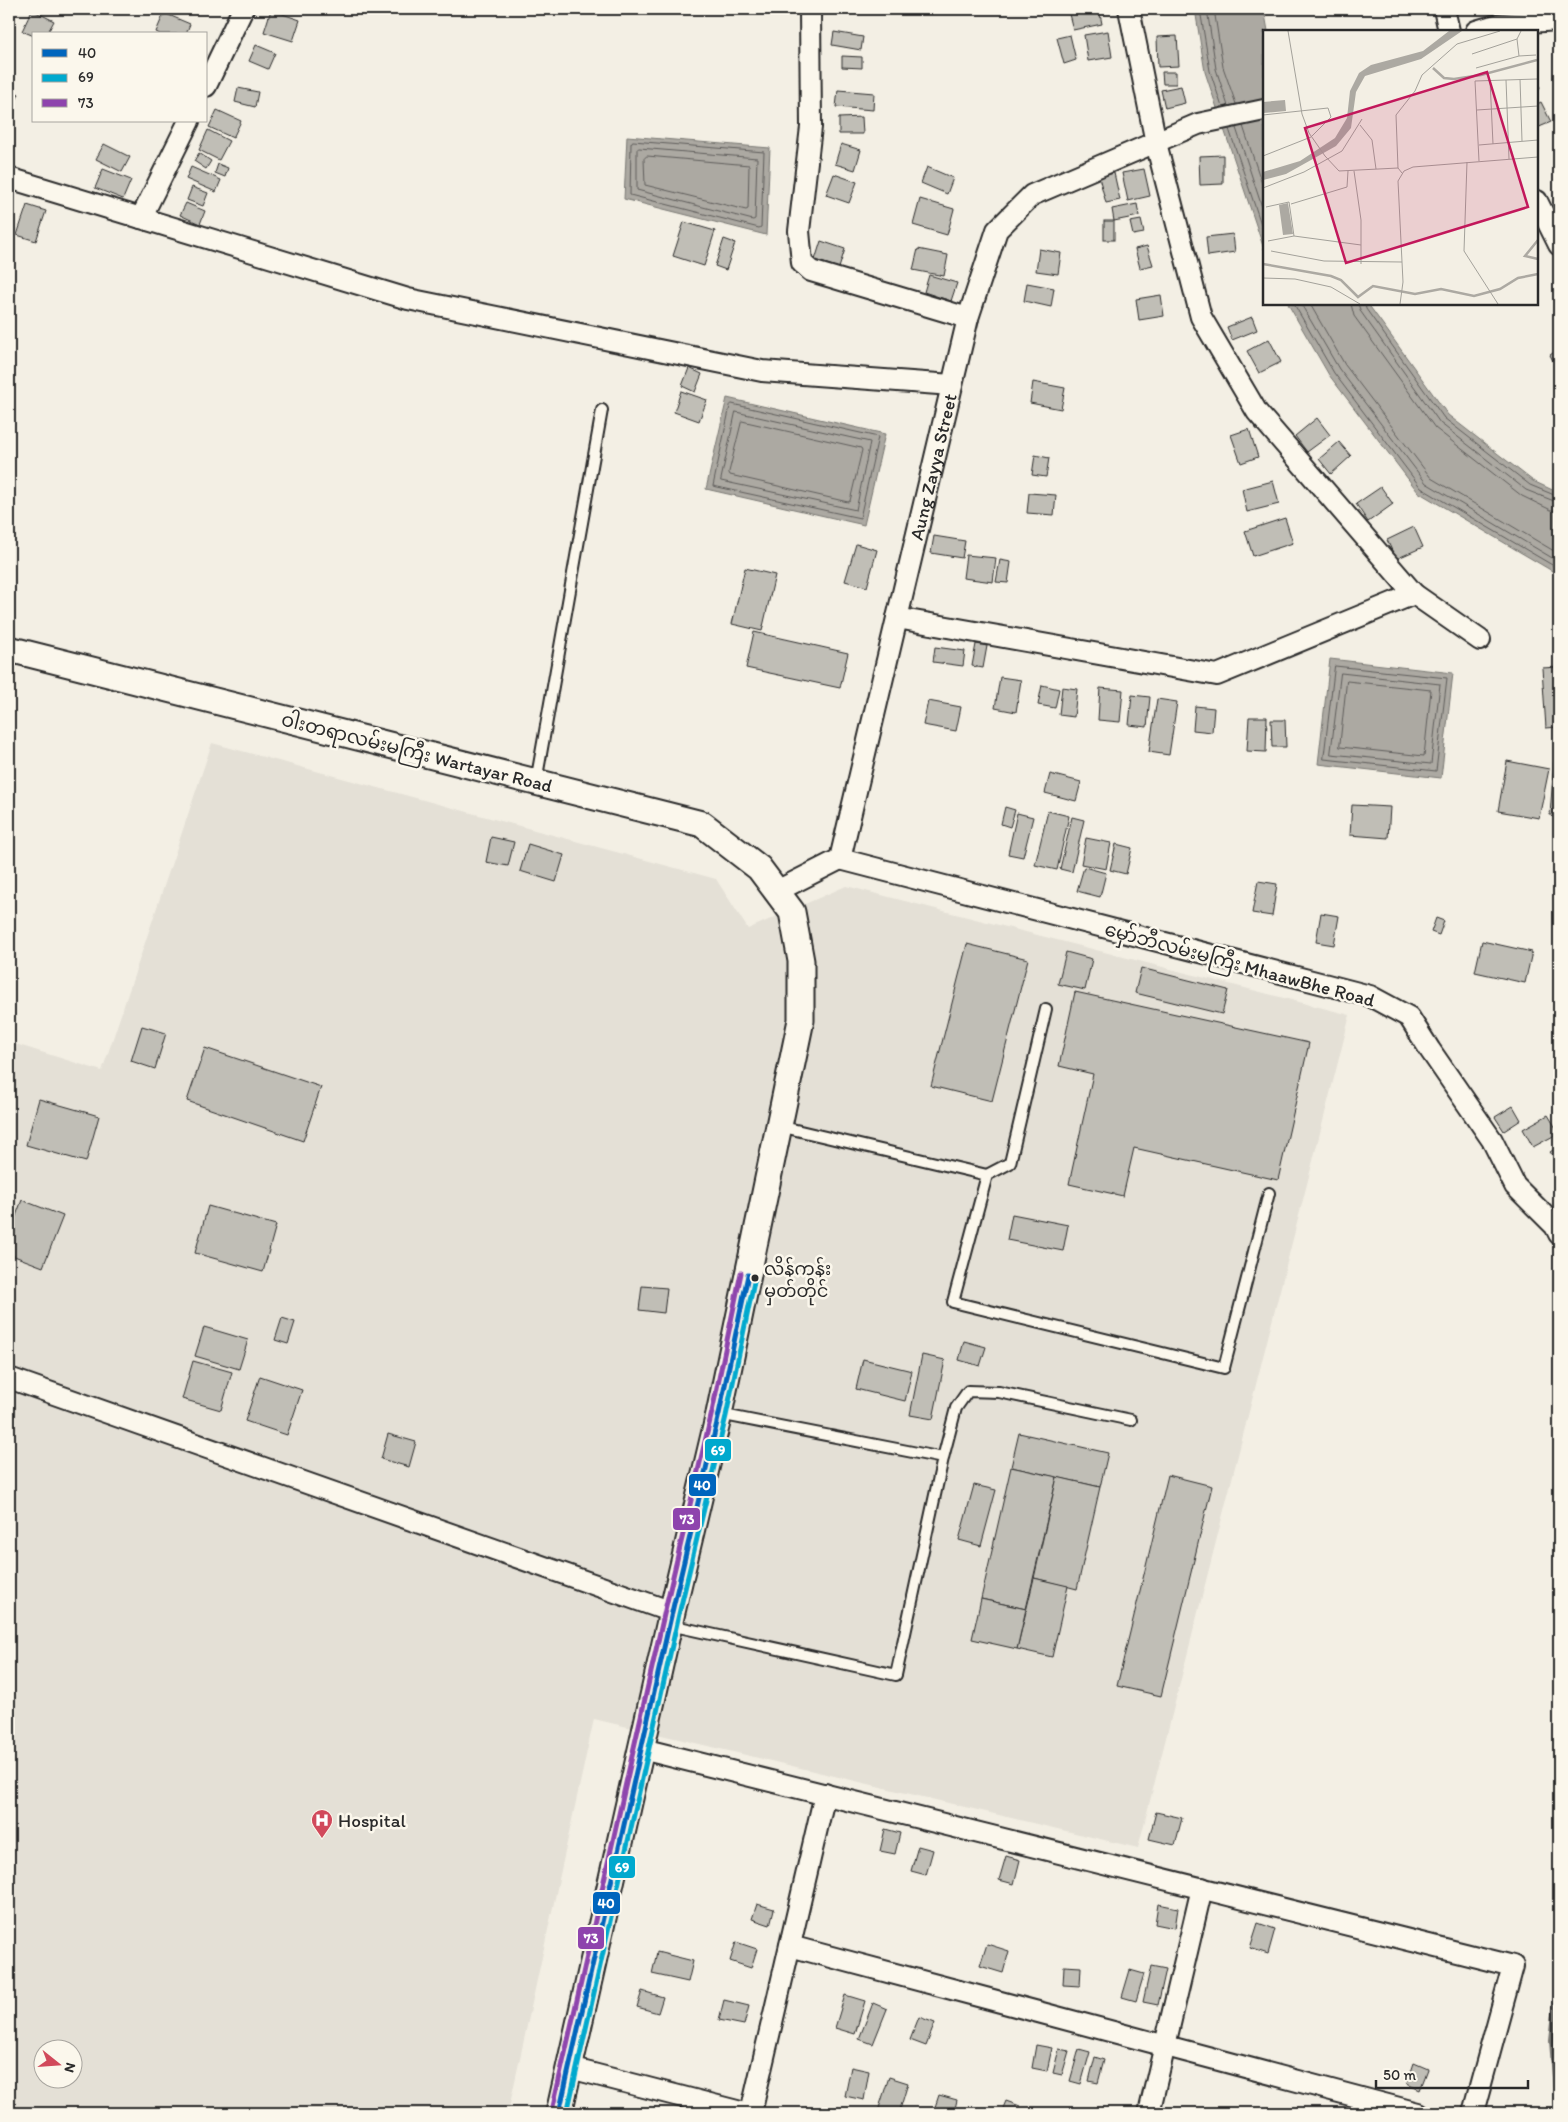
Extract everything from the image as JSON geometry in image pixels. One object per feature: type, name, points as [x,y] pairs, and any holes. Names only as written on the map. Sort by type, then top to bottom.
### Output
[{"type":"street","points":[[208,82],[244,9]]},
{"type":"street","points":[[810,9],[810,127],[799,231],[802,263],[811,271],[968,318]]},
{"type":"street","points":[[1130,9],[1156,143],[1201,317],[1257,412],[1414,594],[1480,640]]},
{"type":"street","points":[[1444,9],[1449,30]]},
{"type":"street","points":[[1479,30],[1499,24],[1559,20]]},
{"type":"street","name":"Aung Zayya Street","points":[[840,860],[968,318],[997,230],[1032,195],[1198,124],[1263,110]]},
{"type":"street","points":[[141,218],[189,122]]},
{"type":"street","points":[[9,178],[408,299],[762,371],[952,386]]},
{"type":"street","points":[[1538,203],[1559,245]]},
{"type":"street","points":[[897,618],[1217,675],[1414,594]]},
{"type":"street","name":"ဝါးတရာလမ်းမကြီး Wartayar Road","points":[[9,649],[702,824],[759,868],[775,892],[792,912],[801,961],[801,1020],[778,1126]]},
{"type":"street","points":[[775,892],[840,860]]},
{"type":"street","name":"မှော်ဘီလမ်းမကြီး MhaawBhe Road","points":[[840,860],[1370,996],[1410,1017],[1430,1050],[1492,1140],[1515,1186],[1555,1226],[1559,1234]]},
{"type":"street","points":[[559,2113],[719,1414],[778,1126]]},
{"type":"street","points":[[9,1378],[671,1619]]},
{"type":"street","points":[[642,1749],[1513,1966],[1473,2113]]},
{"type":"street","points":[[751,2113],[825,1794]]},
{"type":"street","points":[[1149,2113],[1202,1888]]},
{"type":"street","points":[[790,1946],[1418,2113]]},
{"type":"street","points":[[570,2068],[745,2113]]},
{"type":"lane","points":[[536,782],[602,410]]},
{"type":"lane","points":[[778,1126],[987,1176],[1010,1163],[1046,1009]]},
{"type":"lane","points":[[987,1176],[953,1302],[1224,1368],[1269,1193]]},
{"type":"lane","points":[[671,1619],[896,1675],[943,1458],[956,1408],[968,1391],[999,1392],[1130,1420]]},
{"type":"lane","points":[[719,1414],[943,1458]]},
{"type":"shaded area","points":[[212,743],[716,879],[748,929],[846,886],[1350,1015],[1138,1848],[594,1719],[508,2113],[9,2113],[9,1042],[102,1071]]},
{"type":"water","points":[[1195,9],[1264,9],[1268,30],[1263,30],[1263,246],[1205,72]]},
{"type":"water","points":[[627,136],[770,148],[766,235],[624,199]]},
{"type":"water","points":[[1289,305],[1369,305],[1448,415],[1533,481],[1559,493],[1559,575],[1418,492],[1329,375]]},
{"type":"water","points":[[727,398],[885,434],[864,525],[706,489]]},
{"type":"water","points":[[1330,659],[1453,673],[1441,778],[1318,764]]},
{"type":"building","points":[[1099,9],[1102,24],[1073,30],[1069,14]]},
{"type":"building","points":[[32,10],[54,21],[48,32],[32,32],[32,35],[22,31]]},
{"type":"building","points":[[271,10],[300,20],[293,41],[264,32]]},
{"type":"building","points":[[164,13],[190,24],[187,32],[156,32]]},
{"type":"building","points":[[1108,31],[1112,57],[1088,61],[1084,35]]},
{"type":"building","points":[[834,32],[863,37],[861,50],[832,45]]},
{"type":"building","points":[[1070,35],[1076,60],[1064,64],[1057,38]]},
{"type":"building","points":[[1177,36],[1179,66],[1158,67],[1157,37]]},
{"type":"building","points":[[256,45],[275,53],[268,69],[249,61]]},
{"type":"building","points":[[842,56],[862,57],[862,68],[842,67]]},
{"type":"building","points":[[1162,72],[1176,72],[1176,84],[1163,84]]},
{"type":"building","points":[[1181,86],[1185,103],[1165,108],[1161,90]]},
{"type":"building","points":[[9,88],[19,94],[11,110],[9,109]]},
{"type":"building","points":[[238,88],[258,92],[255,107],[235,102]]},
{"type":"building","points":[[838,90],[874,93],[873,110],[836,107]]},
{"type":"building","points":[[1541,102],[1551,122],[1538,128],[1538,104]]},
{"type":"building","points":[[217,110],[241,121],[233,138],[209,127]]},
{"type":"building","points":[[862,117],[863,134],[839,134],[839,118]]},
{"type":"building","points":[[208,130],[229,141],[219,160],[199,150]]},
{"type":"building","points":[[104,144],[130,157],[122,172],[96,159]]},
{"type":"building","points":[[841,144],[861,150],[855,170],[835,164]]},
{"type":"building","points":[[199,153],[211,161],[206,169],[194,161]]},
{"type":"building","points":[[1223,155],[1223,184],[1200,185],[1199,156]]},
{"type":"building","points":[[218,164],[228,168],[225,177],[215,173]]},
{"type":"building","points":[[191,167],[221,180],[216,192],[186,179]]},
{"type":"building","points":[[927,167],[953,178],[947,194],[921,183]]},
{"type":"building","points":[[103,169],[131,180],[123,199],[95,188]]},
{"type":"building","points":[[1144,169],[1150,196],[1128,201],[1122,173]]},
{"type":"building","points":[[1114,173],[1120,200],[1106,203],[1099,177]]},
{"type":"building","points":[[834,174],[857,182],[849,203],[826,195]]},
{"type":"building","points":[[192,187],[208,193],[203,206],[187,200]]},
{"type":"building","points":[[920,199],[954,209],[947,235],[913,225]]},
{"type":"building","points":[[186,203],[205,211],[200,224],[180,215]]},
{"type":"building","points":[[1137,204],[1139,216],[1114,221],[1112,209]]},
{"type":"building","points":[[27,205],[46,211],[36,241],[17,235]]},
{"type":"building","points":[[1141,220],[1144,233],[1133,235],[1130,222]]},
{"type":"building","points":[[1104,221],[1114,221],[1114,240],[1104,240]]},
{"type":"building","points":[[684,222],[715,231],[704,266],[673,256]]},
{"type":"building","points":[[1233,234],[1235,252],[1208,256],[1206,237]]},
{"type":"building","points":[[724,239],[735,243],[726,270],[715,266]]},
{"type":"building","points":[[821,241],[845,249],[839,268],[815,260]]},
{"type":"building","points":[[1147,246],[1153,265],[1140,268],[1135,249]]},
{"type":"building","points":[[918,249],[948,255],[944,276],[913,270]]},
{"type":"building","points":[[1039,249],[1061,253],[1058,274],[1036,271]]},
{"type":"building","points":[[929,275],[957,283],[951,301],[924,292]]},
{"type":"building","points":[[1027,283],[1054,288],[1051,307],[1024,301]]},
{"type":"building","points":[[1161,295],[1164,316],[1139,320],[1136,299]]},
{"type":"building","points":[[1252,317],[1257,330],[1232,340],[1227,327]]},
{"type":"building","points":[[1269,339],[1281,362],[1259,373],[1247,351]]},
{"type":"building","points":[[1559,349],[1559,372],[1550,355]]},
{"type":"building","points":[[689,368],[702,374],[695,392],[682,386]]},
{"type":"building","points":[[1033,382],[1065,388],[1061,409],[1030,403]]},
{"type":"building","points":[[681,391],[707,400],[699,421],[674,412]]},
{"type":"building","points":[[1317,418],[1330,435],[1307,452],[1295,436]]},
{"type":"building","points":[[1249,429],[1258,457],[1241,463],[1231,435]]},
{"type":"building","points":[[1339,442],[1351,456],[1331,474],[1319,459]]},
{"type":"building","points":[[1035,455],[1049,458],[1046,477],[1032,475]]},
{"type":"building","points":[[1273,481],[1279,504],[1247,512],[1242,489]]},
{"type":"building","points":[[1381,487],[1393,504],[1368,522],[1356,504]]},
{"type":"building","points":[[1029,493],[1056,495],[1054,515],[1027,513]]},
{"type":"building","points":[[1285,518],[1293,543],[1253,556],[1245,531]]},
{"type":"building","points":[[1414,527],[1423,547],[1396,559],[1387,540]]},
{"type":"building","points":[[934,536],[965,541],[962,558],[931,553]]},
{"type":"building","points":[[856,544],[877,550],[867,587],[845,581]]},
{"type":"building","points":[[966,555],[996,558],[993,582],[963,578]]},
{"type":"building","points":[[1000,560],[1011,562],[1008,583],[996,582]]},
{"type":"building","points":[[745,568],[775,575],[762,631],[732,624]]},
{"type":"building","points":[[754,632],[848,653],[840,688],[746,668]]},
{"type":"building","points":[[976,644],[987,646],[983,668],[972,666]]},
{"type":"building","points":[[935,647],[965,651],[963,666],[933,662]]},
{"type":"building","points":[[1559,667],[1559,727],[1546,728],[1542,668]]},
{"type":"building","points":[[1000,677],[1021,680],[1016,712],[995,708]]},
{"type":"building","points":[[1042,685],[1059,689],[1055,708],[1038,705]]},
{"type":"building","points":[[1062,687],[1077,689],[1074,717],[1059,715]]},
{"type":"building","points":[[1100,688],[1123,690],[1120,722],[1098,720]]},
{"type":"building","points":[[1132,695],[1150,697],[1147,727],[1129,725]]},
{"type":"building","points":[[1157,699],[1177,702],[1169,755],[1149,752]]},
{"type":"building","points":[[928,701],[961,707],[956,731],[923,725]]},
{"type":"building","points":[[1195,706],[1214,708],[1212,732],[1193,730]]},
{"type":"building","points":[[1249,717],[1267,717],[1266,752],[1247,751]]},
{"type":"building","points":[[1271,720],[1285,720],[1286,747],[1272,747]]},
{"type":"building","points":[[1507,761],[1549,769],[1539,818],[1498,811]]},
{"type":"building","points":[[1554,762],[1559,763],[1559,815],[1550,815]]},
{"type":"building","points":[[1050,774],[1081,782],[1076,801],[1045,793]]},
{"type":"building","points":[[1352,805],[1390,807],[1388,838],[1350,835]]},
{"type":"building","points":[[1005,807],[1015,810],[1010,827],[1001,824]]},
{"type":"building","points":[[1048,811],[1069,816],[1057,870],[1035,865]]},
{"type":"building","points":[[1017,813],[1033,817],[1023,857],[1008,854]]},
{"type":"building","points":[[1072,817],[1084,820],[1072,872],[1060,869]]},
{"type":"building","points":[[491,837],[514,842],[508,866],[486,862]]},
{"type":"building","points":[[1086,838],[1111,843],[1106,869],[1081,864]]},
{"type":"building","points":[[528,844],[564,855],[556,882],[520,871]]},
{"type":"building","points":[[1116,844],[1132,848],[1126,874],[1110,870]]},
{"type":"building","points":[[1084,867],[1106,873],[1100,897],[1077,891]]},
{"type":"building","points":[[1258,881],[1277,884],[1272,916],[1252,913]]},
{"type":"building","points":[[1321,913],[1339,916],[1334,945],[1316,942]]},
{"type":"building","points":[[1436,918],[1444,921],[1439,935],[1431,932]]},
{"type":"building","points":[[1482,941],[1532,952],[1525,983],[1475,972]]},
{"type":"building","points":[[967,944],[1028,959],[992,1101],[931,1086]]},
{"type":"building","points":[[1066,952],[1092,959],[1085,990],[1058,984]]},
{"type":"building","points":[[1141,968],[1228,990],[1222,1014],[1135,993]]},
{"type":"building","points":[[1075,992],[1309,1043],[1278,1180],[1134,1148],[1123,1196],[1069,1184],[1093,1074],[1059,1066]]},
{"type":"building","points":[[142,1026],[166,1033],[155,1069],[131,1061]]},
{"type":"building","points":[[205,1048],[321,1087],[303,1141],[187,1101]]},
{"type":"building","points":[[39,1099],[99,1116],[86,1162],[26,1145]]},
{"type":"building","points":[[1513,1106],[1521,1120],[1504,1131],[1495,1117]]},
{"type":"building","points":[[1548,1115],[1559,1133],[1533,1147],[1523,1129]]},
{"type":"building","points":[[1559,1146],[1559,1164],[1550,1152]]},
{"type":"building","points":[[22,1200],[63,1216],[43,1267],[9,1254],[9,1234]]},
{"type":"building","points":[[208,1206],[276,1225],[263,1272],[195,1253]]},
{"type":"building","points":[[1012,1214],[1068,1225],[1063,1251],[1007,1240]]},
{"type":"building","points":[[642,1286],[667,1288],[664,1313],[639,1310]]},
{"type":"building","points":[[282,1318],[295,1322],[288,1344],[275,1340]]},
{"type":"building","points":[[204,1327],[248,1340],[239,1369],[195,1356]]},
{"type":"building","points":[[964,1341],[986,1347],[980,1366],[959,1360]]},
{"type":"building","points":[[922,1355],[945,1360],[933,1419],[910,1415]]},
{"type":"building","points":[[863,1359],[912,1371],[905,1401],[856,1389]]},
{"type":"building","points":[[193,1361],[232,1372],[221,1410],[182,1399]]},
{"type":"building","points":[[260,1376],[302,1390],[287,1435],[245,1421]]},
{"type":"building","points":[[1019,1433],[1108,1453],[1100,1487],[1011,1467]]},
{"type":"building","points":[[388,1434],[416,1442],[409,1467],[381,1459]]},
{"type":"building","points":[[1011,1467],[1057,1477],[1026,1609],[981,1599]]},
{"type":"building","points":[[1168,1475],[1212,1486],[1161,1696],[1117,1686]]},
{"type":"building","points":[[1057,1477],[1100,1487],[1077,1589],[1034,1578]]},
{"type":"building","points":[[974,1485],[996,1490],[981,1546],[959,1540]]},
{"type":"building","points":[[1034,1578],[1068,1586],[1052,1657],[1017,1649]]},
{"type":"building","points":[[981,1599],[1026,1609],[1017,1649],[972,1639]]},
{"type":"building","points":[[1156,1812],[1182,1818],[1175,1845],[1149,1839]]},
{"type":"building","points":[[885,1829],[900,1833],[895,1854],[880,1851]]},
{"type":"building","points":[[918,1846],[933,1850],[926,1875],[911,1871]]},
{"type":"building","points":[[1006,1856],[1020,1860],[1014,1884],[999,1880]]},
{"type":"building","points":[[757,1904],[774,1909],[770,1925],[752,1919]]},
{"type":"building","points":[[1158,1904],[1178,1908],[1175,1928],[1155,1924]]},
{"type":"building","points":[[1258,1923],[1275,1929],[1268,1954],[1250,1948]]},
{"type":"building","points":[[736,1942],[757,1949],[751,1968],[730,1961]]},
{"type":"building","points":[[987,1944],[1009,1951],[1003,1973],[980,1966]]},
{"type":"building","points":[[657,1952],[693,1961],[688,1982],[652,1974]]},
{"type":"building","points":[[1064,1966],[1081,1967],[1080,1986],[1063,1985]]},
{"type":"building","points":[[1151,1966],[1166,1969],[1158,2005],[1143,2002]]},
{"type":"building","points":[[1130,1970],[1144,1974],[1136,2001],[1122,1997]]},
{"type":"building","points":[[642,1991],[663,1997],[658,2013],[637,2007]]},
{"type":"building","points":[[845,1995],[865,2001],[855,2034],[835,2028]]},
{"type":"building","points":[[724,2000],[749,2006],[744,2025],[719,2020]]},
{"type":"building","points":[[873,2003],[887,2009],[873,2044],[859,2039]]},
{"type":"building","points":[[919,2017],[935,2023],[926,2046],[910,2040]]},
{"type":"building","points":[[1036,2045],[1052,2048],[1047,2071],[1032,2068]]},
{"type":"building","points":[[1059,2049],[1069,2051],[1062,2075],[1053,2073]]},
{"type":"building","points":[[1079,2049],[1090,2052],[1081,2084],[1070,2081]]},
{"type":"building","points":[[1095,2057],[1104,2060],[1098,2083],[1089,2081]]},
{"type":"building","points":[[1414,2063],[1428,2069],[1420,2090],[1407,2084]]},
{"type":"building","points":[[851,2067],[869,2071],[864,2100],[845,2096]]},
{"type":"building","points":[[889,2077],[908,2083],[899,2113],[878,2111]]},
{"type":"building","points":[[939,2095],[957,2100],[954,2113],[933,2113]]},
{"type":"building","points":[[1006,2101],[1020,2106],[1018,2113],[1001,2113]]},
{"type":"building","points":[[963,2109],[976,2113],[962,2113]]},
{"type":"waterway","points":[[1558,2113],[1552,2041],[1559,1978]]},
{"type":"transit line","name":"73","points":[[552,2111],[665,1610],[712,1412],[741,1273]]},
{"type":"transit line","name":"40","points":[[559,2113],[672,1612],[719,1414],[748,1275]]},
{"type":"transit line","name":"69","points":[[567,2113],[679,1614],[726,1416],[755,1277]]},
{"type":"place","name":"လိန်ကုန်း မှတ်တိုင်","points":[[755,1278]]},
{"type":"place","name":"Hospital","points":[[322,1839]]}]
